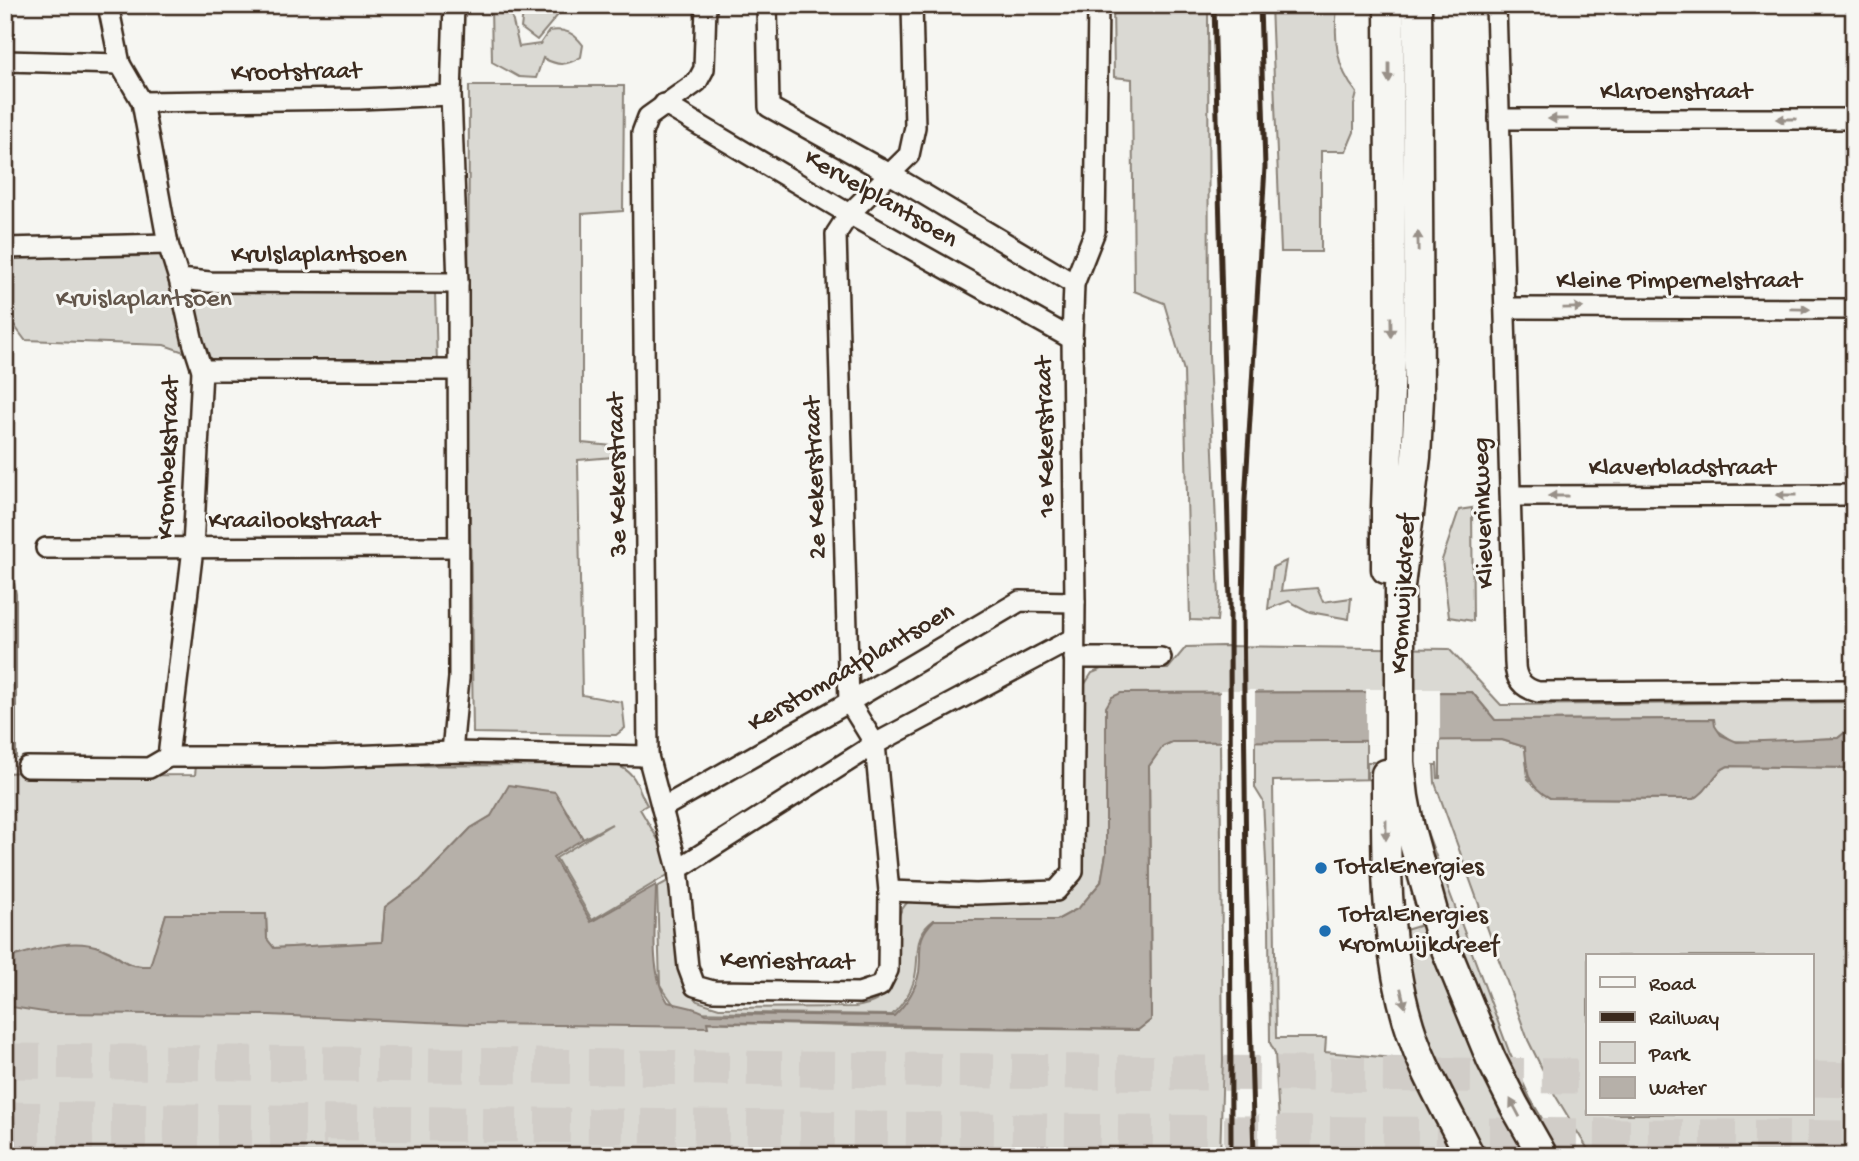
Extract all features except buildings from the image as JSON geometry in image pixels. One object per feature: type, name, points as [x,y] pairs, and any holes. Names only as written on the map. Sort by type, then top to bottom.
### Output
[{"type":"main road","name":"Kromwijkdreef","points":[[1389,5],[1391,360],[1385,508],[1393,612],[1393,762],[1387,865],[1392,943],[1400,984],[1423,1065],[1470,1156]]},
{"type":"main road","name":"Kromwijkdreef","points":[[1393,612],[1416,457],[1419,397],[1417,5]]},
{"type":"main road","name":"Kromwijkdreef","points":[[1393,762],[1438,930],[1491,1059],[1543,1156]]},
{"type":"street","name":"Krombekstraat","points":[[108,5],[120,64],[142,102],[167,244],[179,279],[192,342],[202,370],[193,548],[168,757]]},
{"type":"street","points":[[452,752],[459,678],[458,283],[451,95],[454,5]]},
{"type":"street","name":"3e Kekerstraat","points":[[688,967],[678,869],[648,756],[642,133],[648,117],[697,82],[704,69],[706,5]]},
{"type":"street","name":"Kervelplantsoen","points":[[767,5],[769,107],[890,174],[1074,284]]},
{"type":"street","name":"2e Kekerstraat","points":[[849,702],[836,234],[849,215],[909,155],[915,127],[912,5]]},
{"type":"street","name":"1e Kekerstraat","points":[[888,891],[976,894],[1056,891],[1073,872],[1075,602],[1072,339],[1074,284],[1095,231],[1098,5]]},
{"type":"street","name":"Klieverinkweg","points":[[1496,5],[1515,671],[1522,685],[1538,692],[1854,690]]},
{"type":"street","points":[[5,61],[120,64]]},
{"type":"street","name":"Krootstraat","points":[[142,102],[451,95]]},
{"type":"street","name":"Kervelplantsoen","points":[[664,104],[849,215],[1072,339]]},
{"type":"street","name":"Klaroenstraat","points":[[1499,119],[1854,118]]},
{"type":"street","points":[[5,248],[167,244]]},
{"type":"street","name":"Krulslaplantsoen","points":[[179,279],[210,282],[458,283]]},
{"type":"street","name":"Kleine Pimpernelstraat","points":[[1505,308],[1854,310]]},
{"type":"street","points":[[202,370],[458,370]]},
{"type":"street","name":"Klaverbladstraat","points":[[1511,496],[1854,495]]},
{"type":"street","name":"Kraailookstraat","points":[[47,548],[457,547]]},
{"type":"street","name":"Kerstomaatplantsoen","points":[[662,808],[1020,601],[1075,602]]},
{"type":"street","points":[[678,869],[875,744],[1074,638]]},
{"type":"street","points":[[1074,658],[1161,657]]},
{"type":"street","points":[[849,702],[875,744],[888,891]]},
{"type":"street","points":[[27,767],[149,768],[168,757],[324,757],[452,752],[648,756]]},
{"type":"street","name":"Kerriestraat","points":[[688,967],[695,986],[713,991],[859,993],[880,986],[888,970],[888,891]]},
{"type":"green space","points":[[491,5],[509,5],[519,47],[540,44],[549,31],[564,31],[576,37],[583,45],[581,57],[562,64],[543,58],[536,78],[519,77],[492,62]]},
{"type":"green space","points":[[524,5],[562,5],[563,9],[537,40],[521,28]]},
{"type":"green space","points":[[1113,5],[1208,5],[1209,355],[1219,598],[1217,621],[1190,620],[1184,371],[1164,303],[1134,291],[1132,79],[1114,77]]},
{"type":"green space","points":[[1271,5],[1337,5],[1336,29],[1340,62],[1357,93],[1354,132],[1346,151],[1321,151],[1321,252],[1281,252]]},
{"type":"green space","points":[[469,86],[624,86],[623,211],[582,214],[582,443],[623,447],[625,456],[578,460],[582,695],[622,702],[625,728],[616,735],[473,733],[468,377]]},
{"type":"green space","name":"Kruislaplantsoen","points":[[148,253],[162,253],[199,295],[205,291],[435,291],[437,364],[221,365],[164,345],[25,340],[5,313],[5,258],[148,256]]},
{"type":"green space","points":[[5,378],[10,433],[5,471]]},
{"type":"green space","points":[[1472,508],[1473,621],[1449,617],[1442,560],[1459,510]]},
{"type":"green space","points":[[1286,561],[1281,591],[1317,588],[1323,602],[1351,598],[1349,619],[1310,612],[1289,601],[1268,609],[1273,567]]},
{"type":"green space","points":[[14,583],[16,757],[5,757],[5,624]]},
{"type":"green space","points":[[1186,647],[1449,649],[1501,705],[1854,702],[1854,725],[1838,738],[1733,741],[1701,719],[1495,720],[1472,692],[1121,693],[1101,882],[1079,908],[1057,920],[934,920],[920,937],[911,989],[892,1015],[679,1012],[660,985],[657,887],[677,876],[679,967],[688,991],[697,1001],[719,1008],[855,1007],[876,1001],[888,990],[893,977],[896,928],[900,913],[910,900],[1043,898],[1080,873],[1083,862],[1083,687],[1092,673],[1102,669],[1168,669]]},
{"type":"green space","points":[[1366,740],[1366,778],[1367,762],[1380,762],[1380,779],[1273,781],[1276,1038],[1326,1038],[1325,1052],[1416,1060],[1457,1156],[1281,1156],[1275,1053],[1270,1043],[1269,922],[1263,801],[1255,788],[1255,741]]},
{"type":"green space","points":[[1440,740],[1502,740],[1525,747],[1528,779],[1550,798],[1693,799],[1728,766],[1854,768],[1854,1156],[1592,1156],[1555,1095],[1528,1040],[1435,783],[1434,765],[1437,765],[1437,762],[1438,778]]},
{"type":"green space","points":[[1220,741],[1223,1061],[1220,1156],[5,1156],[5,1007],[1138,1030],[1151,1020],[1149,766],[1163,746],[1172,742]]},
{"type":"green space","points":[[616,765],[636,781],[647,805],[640,809],[676,870],[592,920],[556,858],[612,824],[583,839],[568,813],[491,816],[471,828],[420,881],[385,907],[382,942],[274,948],[267,939],[266,914],[166,914],[151,966],[127,963],[109,951],[90,945],[53,947],[5,959],[5,773],[24,772],[24,776],[195,775],[196,766]]},
{"type":"green space","points":[[1421,816],[1510,1054],[1530,1098],[1564,1156],[1550,1156],[1520,1104],[1425,858]]},
{"type":"green space","points":[[1422,925],[1458,1016],[1489,1067],[1536,1156],[1483,1156],[1433,1072],[1399,932]]},
{"type":"water","points":[[1472,692],[1495,720],[1714,719],[1721,735],[1737,742],[1838,738],[1854,725],[1854,768],[1728,766],[1693,799],[1550,798],[1536,788],[1529,777],[1525,747],[1502,740],[1172,742],[1163,746],[1149,766],[1151,1020],[1138,1030],[707,1022],[708,1027],[472,1024],[269,1015],[50,1013],[5,1006],[5,959],[53,946],[77,944],[101,948],[133,965],[150,966],[166,914],[266,914],[267,939],[274,948],[382,942],[385,907],[420,881],[471,828],[491,816],[509,785],[555,792],[583,839],[553,857],[591,922],[656,885],[655,961],[668,1002],[706,1014],[894,1016],[916,984],[920,945],[924,933],[934,920],[1057,920],[1079,908],[1101,882],[1106,854],[1106,707],[1112,697],[1121,693]]},
{"type":"pier","points":[[1366,689],[1440,689],[1440,744],[1366,744]]},
{"type":"pier","points":[[1220,690],[1255,690],[1255,745],[1220,744]]},
{"type":"tunnel","points":[[5,1061],[1586,1076]]},
{"type":"tunnel","points":[[1814,1079],[1854,1080]]},
{"type":"tunnel","points":[[5,1119],[1854,1138]]},
{"type":"tunnel","points":[[5,1153],[326,1156]]},
{"type":"railway","points":[[1214,5],[1230,600],[1231,1156]]},
{"type":"railway","points":[[1254,1156],[1246,872],[1243,605],[1245,501],[1265,167],[1260,5]]},
{"type":"place","name":"TotalEnergies","points":[[1321,868]]},
{"type":"place","name":"TotalEnergies Kromwijkdreef","points":[[1325,931]]}]
